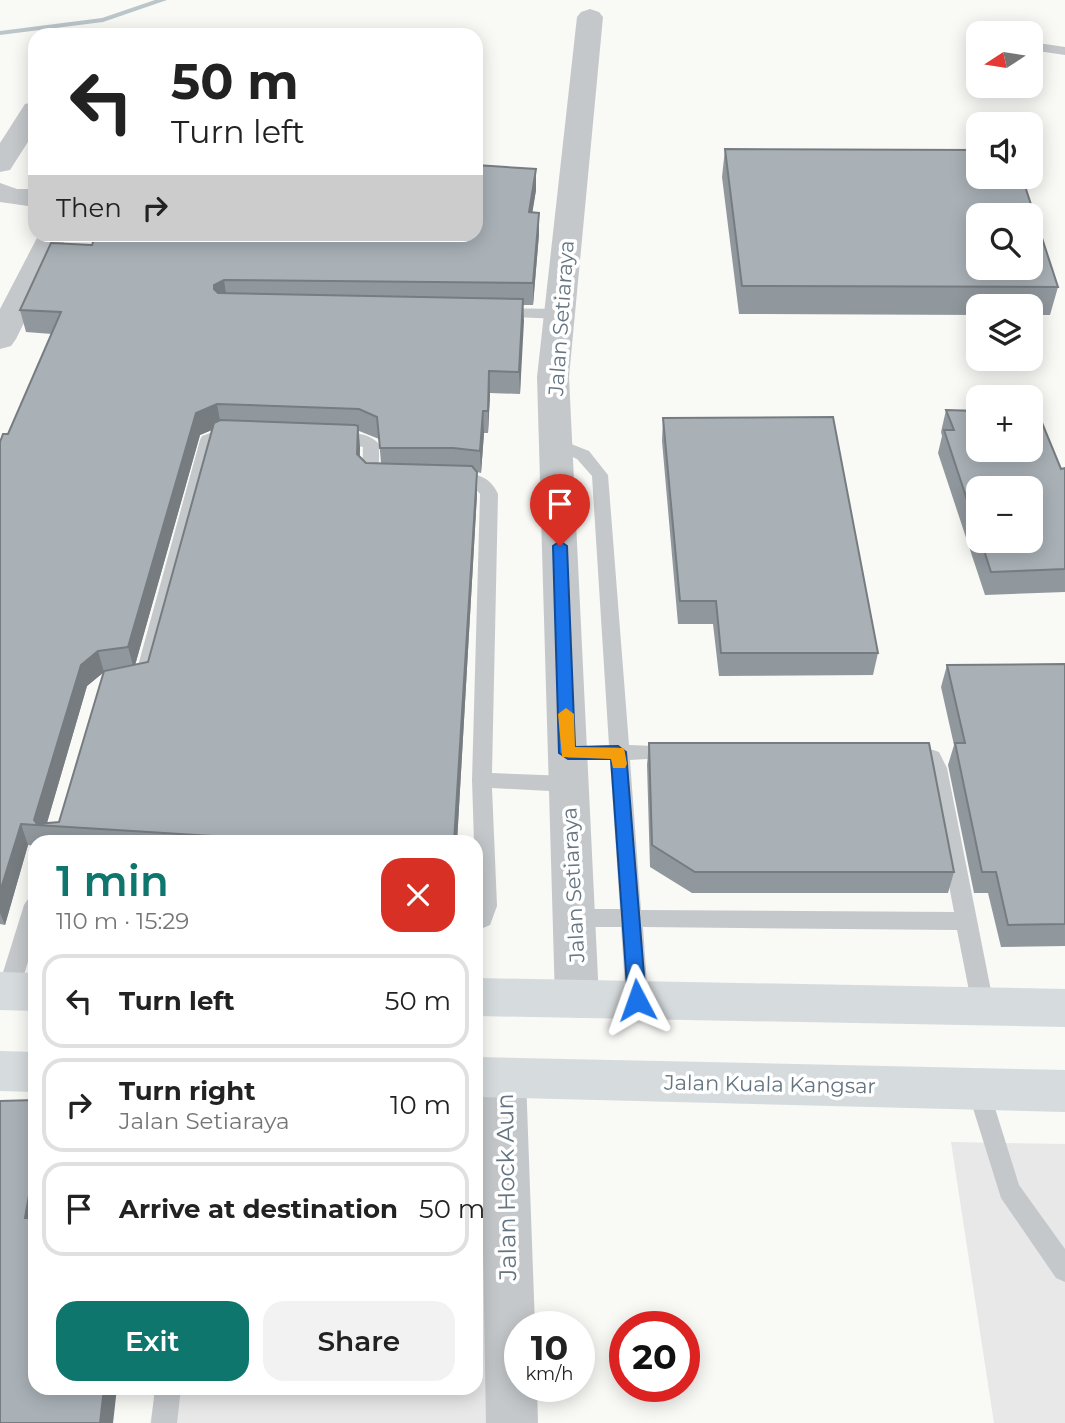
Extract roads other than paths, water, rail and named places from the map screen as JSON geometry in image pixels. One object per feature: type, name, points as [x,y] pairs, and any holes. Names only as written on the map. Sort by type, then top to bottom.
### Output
[{"type":"highway","points":[[483,997],[1065,1008]]},
{"type":"highway","points":[[0,1071],[28,1072]]},
{"type":"highway","name":"Jalan Kuala Kangsar","points":[[490,1078],[1065,1091]]},
{"type":"street","name":"Jalan Setiaraya","points":[[577,999],[576,918],[553,377],[590,17]]},
{"type":"street","points":[[0,164],[28,121]]},
{"type":"street","points":[[0,192],[12,197],[28,198]]},
{"type":"street","points":[[0,339],[50,242]]},
{"type":"street","name":"Jalan Hock Aun","points":[[490,1078],[490,1170],[512,1423]]},
{"type":"lane","points":[[1043,48],[1065,51]]},
{"type":"lane","points":[[477,313],[560,314]]},
{"type":"lane","points":[[122,680],[144,678],[208,440],[221,434],[249,435]]},
{"type":"lane","points":[[319,437],[361,439],[371,444],[370,476],[376,479],[401,479]]},
{"type":"lane","points":[[556,443],[583,455],[600,475],[637,1000]]},
{"type":"lane","points":[[439,479],[476,479],[486,484],[489,494],[482,780],[486,906],[483,916]]},
{"type":"lane","points":[[482,780],[568,768],[618,752],[688,752]]},
{"type":"lane","points":[[883,752],[911,752],[932,757],[937,768],[983,1006]]},
{"type":"lane","points":[[576,918],[966,921]]},
{"type":"lane","points":[[14,991],[28,934]]},
{"type":"lane","points":[[978,1089],[1009,1190],[1065,1270]]},
{"type":"lane","points":[[164,1423],[167,1395]]},
{"type":"waterway","points":[[40,28],[103,20],[163,0]]},
{"type":"waterway","points":[[0,33],[28,29]]}]
